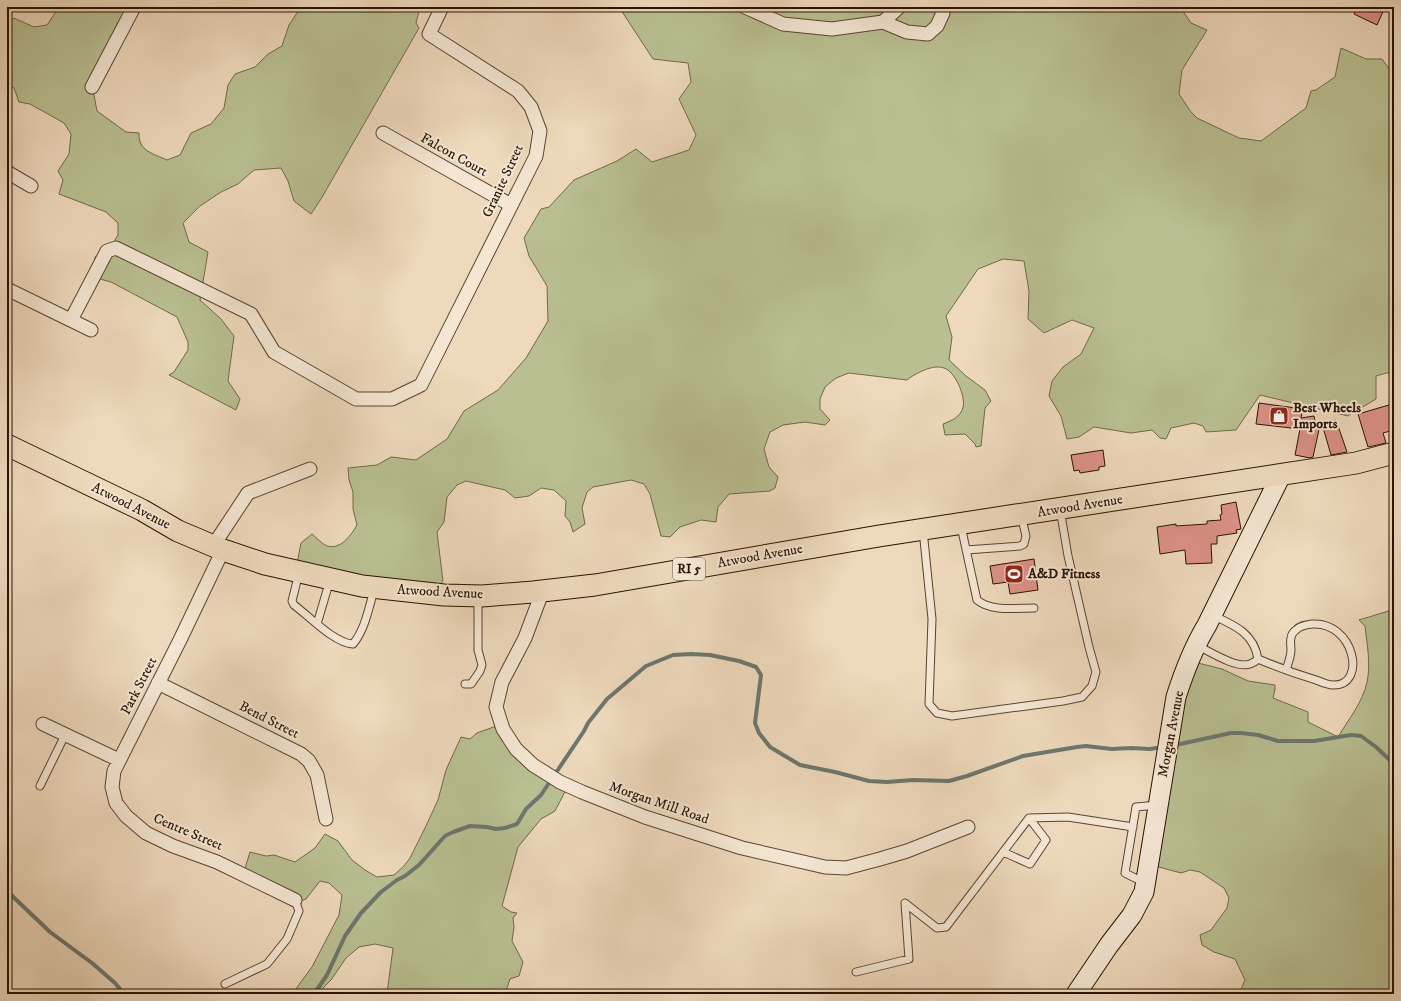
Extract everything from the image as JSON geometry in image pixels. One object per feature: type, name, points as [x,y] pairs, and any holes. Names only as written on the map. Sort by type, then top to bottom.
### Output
[{"type":"main road","name":"Atwood Avenue","points":[[7,445],[142,510],[178,530],[218,548],[265,564],[330,579],[374,588],[444,596],[478,596],[595,585],[923,529],[1356,463],[1394,453]]},
{"type":"street","points":[[92,87],[134,7]]},
{"type":"street","name":"Granite Street","points":[[71,320],[107,251],[116,248],[251,314],[274,352],[356,399],[392,399],[421,385],[536,156],[540,131],[532,107],[518,91],[429,34],[442,7]]},
{"type":"street","points":[[744,7],[782,24],[832,29],[883,22],[907,32],[928,34],[937,26],[943,13],[940,7]]},
{"type":"street","points":[[883,22],[899,7]]},
{"type":"street","name":"Falcon Court","points":[[383,133],[511,205]]},
{"type":"street","points":[[7,172],[31,186]]},
{"type":"street","points":[[7,289],[91,330]]},
{"type":"street","name":"Park Street","points":[[119,760],[158,683],[218,548],[248,493],[310,469]]},
{"type":"street","name":"Morgan Avenue","points":[[1076,994],[1109,945],[1132,915],[1144,892],[1176,697],[1185,669],[1196,644],[1212,615],[1281,475]]},
{"type":"street","name":"Morgan Mill Road","points":[[543,590],[525,638],[502,682],[496,707],[503,729],[516,749],[532,765],[560,782],[645,817],[742,848],[825,868],[846,868],[880,859],[907,851],[968,827]]},
{"type":"street","name":"Bend Street","points":[[158,683],[301,754],[309,760],[317,775],[326,819]]},
{"type":"street","points":[[43,724],[119,760]]},
{"type":"street","name":"Centre Street","points":[[119,760],[114,771],[112,787],[116,803],[126,816],[146,833],[174,846],[217,862],[295,900]]},
{"type":"lane","points":[[923,529],[932,619],[929,704],[937,713],[952,716],[1063,701],[1082,697],[1092,686],[1096,672],[1068,556],[1060,509]]},
{"type":"lane","points":[[966,550],[1020,546],[1024,544],[1026,536],[1021,515]]},
{"type":"lane","points":[[960,524],[977,600],[983,605],[991,608],[1034,608]]},
{"type":"lane","points":[[299,572],[292,601],[294,605],[317,624],[338,639],[348,644],[353,644],[362,628],[374,588]]},
{"type":"lane","points":[[317,624],[330,579]]},
{"type":"lane","points":[[465,684],[471,684],[474,681],[482,665],[478,650],[478,596]]},
{"type":"lane","points":[[1212,615],[1238,626],[1256,648],[1258,659]]},
{"type":"lane","points":[[1258,659],[1286,670],[1332,685],[1342,684],[1350,677],[1353,669],[1350,649],[1342,635],[1331,627],[1320,624],[1303,625],[1295,630],[1290,638],[1291,651],[1286,670]]},
{"type":"lane","points":[[1196,644],[1233,663],[1245,665],[1251,664],[1258,659]]},
{"type":"lane","points":[[40,786],[65,734]]},
{"type":"lane","points":[[1145,883],[1125,873],[1136,807],[1158,805]]},
{"type":"lane","points":[[1029,818],[1068,817],[1133,828]]},
{"type":"lane","points":[[856,972],[909,959],[905,903],[936,928],[946,927],[1029,818]]},
{"type":"lane","points":[[1003,852],[1030,864],[1046,840],[1029,818]]},
{"type":"lane","points":[[225,984],[267,964],[287,939],[299,910],[295,900]]},
{"type":"green space","points":[[59,7],[135,7],[93,90],[97,111],[126,132],[139,133],[139,139],[144,148],[152,154],[167,160],[180,155],[191,133],[211,124],[224,108],[228,85],[235,74],[255,67],[268,54],[282,46],[289,25],[301,7],[420,7],[416,23],[419,28],[311,214],[294,201],[288,181],[281,168],[254,170],[238,184],[221,192],[200,206],[183,223],[189,242],[208,252],[200,300],[221,319],[234,336],[228,381],[240,399],[236,410],[169,375],[174,372],[188,350],[188,342],[177,317],[111,282],[89,276],[94,266],[95,257],[108,251],[118,235],[118,223],[106,212],[59,194],[63,180],[58,171],[69,154],[71,134],[64,123],[30,104],[19,102],[14,88],[7,85],[7,25],[14,18],[34,27],[47,25]]},
{"type":"green space","points":[[619,7],[682,7],[709,11],[717,7],[1180,7],[1191,23],[1207,30],[1182,70],[1179,94],[1197,118],[1239,138],[1261,141],[1306,108],[1311,91],[1316,90],[1335,77],[1341,48],[1366,59],[1382,59],[1390,70],[1394,72],[1394,371],[1376,376],[1376,399],[1348,416],[1260,395],[1236,430],[1206,432],[1203,426],[1194,423],[1171,428],[1166,439],[1160,438],[1152,430],[1131,433],[1094,427],[1079,437],[1067,439],[1061,416],[1049,396],[1052,381],[1063,367],[1081,354],[1094,328],[1072,320],[1044,333],[1028,319],[1029,291],[1024,261],[1003,259],[978,269],[946,316],[952,337],[949,360],[966,376],[985,390],[991,401],[985,408],[981,446],[976,447],[965,434],[945,435],[943,424],[958,416],[963,407],[963,397],[959,385],[948,370],[940,367],[930,368],[907,380],[849,373],[836,378],[825,387],[820,399],[820,409],[830,420],[825,425],[805,422],[783,425],[770,432],[764,449],[769,467],[778,477],[775,488],[770,491],[729,494],[718,507],[716,522],[701,520],[680,527],[670,537],[661,536],[650,494],[644,484],[631,480],[593,487],[587,492],[582,508],[585,524],[573,532],[570,522],[565,516],[566,501],[554,490],[541,488],[529,496],[515,498],[505,490],[466,481],[457,485],[447,497],[444,522],[437,532],[443,581],[432,594],[296,569],[301,543],[312,534],[327,546],[337,546],[349,537],[357,525],[353,509],[353,492],[349,480],[348,468],[377,465],[391,457],[416,460],[447,439],[464,411],[498,390],[526,358],[548,321],[547,286],[529,256],[524,238],[541,209],[549,207],[574,180],[617,161],[636,149],[652,162],[689,150],[696,135],[679,99],[691,82],[688,63],[653,59]]},
{"type":"green space","points":[[1394,610],[1394,994],[1239,994],[1245,980],[1235,959],[1214,952],[1202,945],[1200,935],[1211,930],[1227,908],[1229,898],[1224,888],[1200,872],[1190,870],[1181,873],[1151,865],[1177,697],[1194,662],[1222,669],[1248,681],[1275,685],[1273,698],[1308,712],[1308,722],[1338,737],[1359,704],[1367,682],[1369,662],[1368,647],[1365,626],[1359,620]]},
{"type":"green space","points":[[499,725],[515,749],[568,786],[555,811],[541,819],[518,847],[502,906],[511,912],[517,913],[513,918],[514,927],[512,941],[523,962],[519,976],[510,979],[505,994],[387,994],[393,948],[375,944],[359,947],[346,958],[331,980],[317,994],[292,994],[312,967],[339,915],[342,895],[329,883],[320,881],[306,899],[298,902],[243,875],[250,852],[266,856],[274,855],[295,862],[315,848],[325,834],[338,841],[352,860],[365,870],[377,877],[394,875],[410,858],[425,828],[438,800],[446,770],[461,737],[470,739],[477,733]]},
{"type":"building","points":[[1357,7],[1385,7],[1377,25],[1354,14]]},
{"type":"building","points":[[1259,403],[1303,409],[1301,418],[1314,416],[1316,426],[1320,425],[1313,457],[1310,458],[1295,455],[1300,429],[1256,424]]},
{"type":"building","points":[[1389,405],[1394,430],[1383,433],[1386,443],[1368,447],[1358,414]]},
{"type":"building","points":[[1336,420],[1347,452],[1331,455],[1322,424]]},
{"type":"building","points":[[1103,450],[1105,466],[1099,467],[1099,470],[1080,473],[1079,470],[1074,471],[1071,455]]},
{"type":"building","points":[[1236,502],[1241,529],[1236,530],[1237,533],[1217,536],[1217,544],[1211,544],[1212,563],[1186,564],[1185,550],[1160,554],[1157,527],[1176,524],[1176,526],[1207,524],[1207,521],[1221,520],[1221,505]]},
{"type":"building","name":"A&D Fitness","points":[[1034,559],[1038,590],[1010,594],[1008,582],[993,584],[990,566]]},
{"type":"waterway","points":[[314,994],[327,975],[345,936],[361,913],[381,892],[419,865],[445,836],[470,826],[496,829],[517,824],[526,809],[541,795],[588,723],[607,699],[646,666],[673,655],[710,655],[739,661],[756,667],[761,675],[755,723],[759,733],[770,747],[800,765],[869,781],[949,781],[1023,756],[1077,747],[1086,746],[1112,749],[1156,748]]},
{"type":"waterway","points":[[1180,744],[1231,733],[1258,735],[1278,741],[1314,741],[1351,735],[1361,736],[1376,747],[1394,764]]},
{"type":"waterway","points":[[7,891],[50,932],[92,963],[115,983],[124,994]]},
{"type":"place","name":"Best Wheels Imports","points":[[1279,416]]},
{"type":"place","name":"A&D Fitness","points":[[1014,574]]}]
